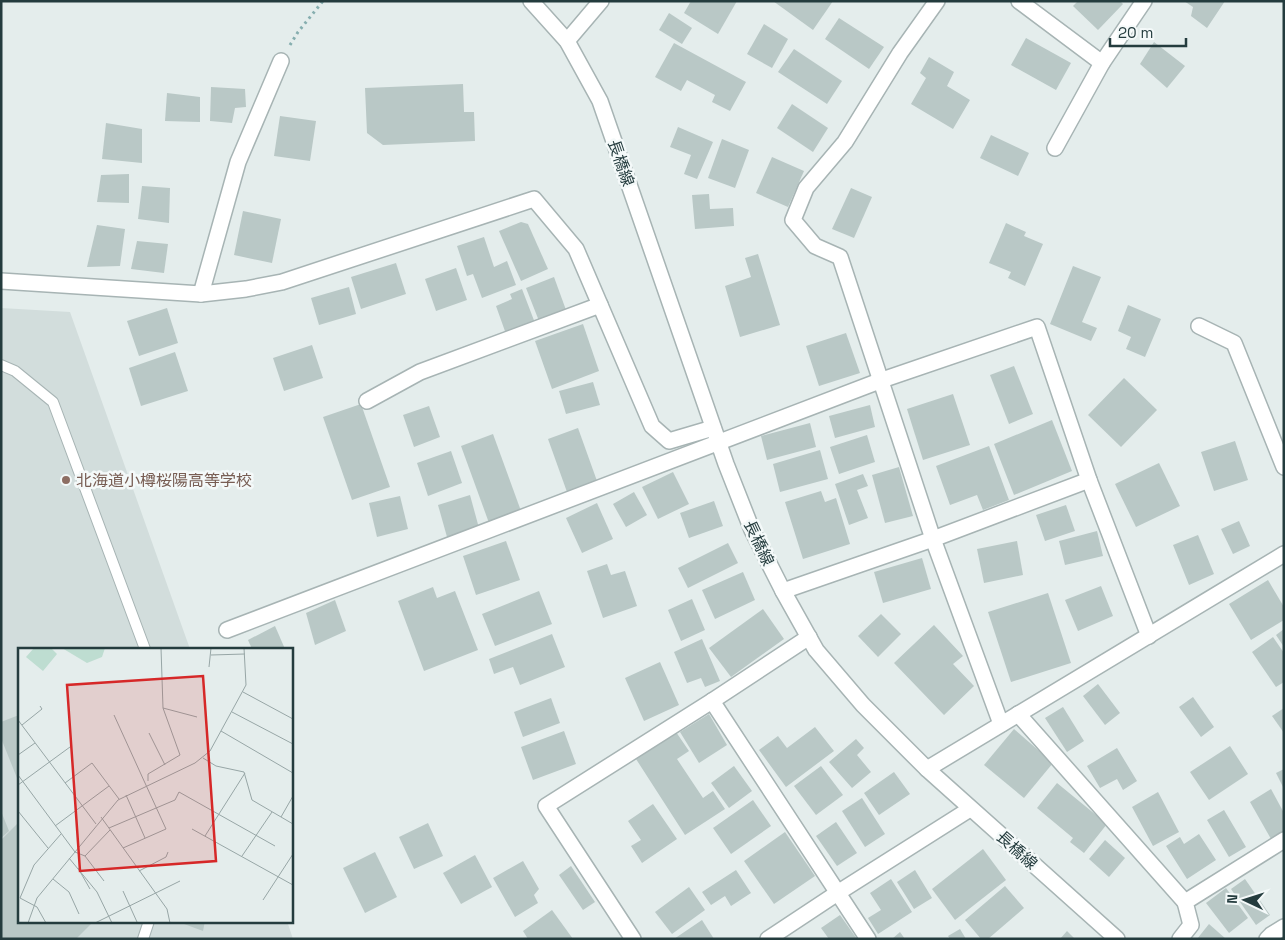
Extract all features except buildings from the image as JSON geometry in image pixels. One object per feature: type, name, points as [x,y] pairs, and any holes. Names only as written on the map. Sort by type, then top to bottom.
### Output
[{"type":"street","name":"長橋線","points":[[531,1],[567,41],[600,102],[716,435],[752,530],[783,592],[816,650],[864,705],[927,770],[1117,939]]},
{"type":"street","points":[[567,41],[601,1]]},
{"type":"street","points":[[937,1],[900,53],[844,142],[806,188],[793,220],[815,246],[840,257],[934,539],[1001,724]]},
{"type":"street","points":[[1019,1],[1102,63]]},
{"type":"street","points":[[1055,148],[1102,63],[1144,1]]},
{"type":"street","points":[[201,294],[238,162],[281,61]]},
{"type":"street","points":[[1,281],[201,294],[246,289],[282,282],[534,199],[576,249],[652,426],[669,441],[716,435]]},
{"type":"street","points":[[367,401],[420,372],[600,305]]},
{"type":"street","points":[[1199,326],[1234,343],[1284,467]]},
{"type":"street","points":[[227,630],[716,435],[1037,327],[1089,480],[1150,636]]},
{"type":"street","points":[[783,592],[934,539],[1089,480]]},
{"type":"street","points":[[927,770],[1284,554]]},
{"type":"street","points":[[633,939],[546,806],[809,637]]},
{"type":"street","points":[[712,701],[868,939]]},
{"type":"street","points":[[1018,714],[1185,902],[1190,925],[1180,939]]},
{"type":"street","points":[[768,939],[838,892],[970,809]]},
{"type":"street","points":[[1185,902],[1284,840]]},
{"type":"street","points":[[1267,939],[1284,927]]},
{"type":"lane","points":[[1,365],[15,371],[53,402],[144,648]]},
{"type":"lane","points":[[144,939],[149,922]]},
{"type":"path","points":[[281,61],[298,32],[323,1]]},
{"type":"shaded area","name":"北海道小樽桜陽高等学校","points":[[1,308],[70,312],[190,648],[18,648],[18,922],[287,922],[293,939],[1,939]]},
{"type":"place","name":"北海道小樽桜陽高等学校","points":[[66,480]]}]
